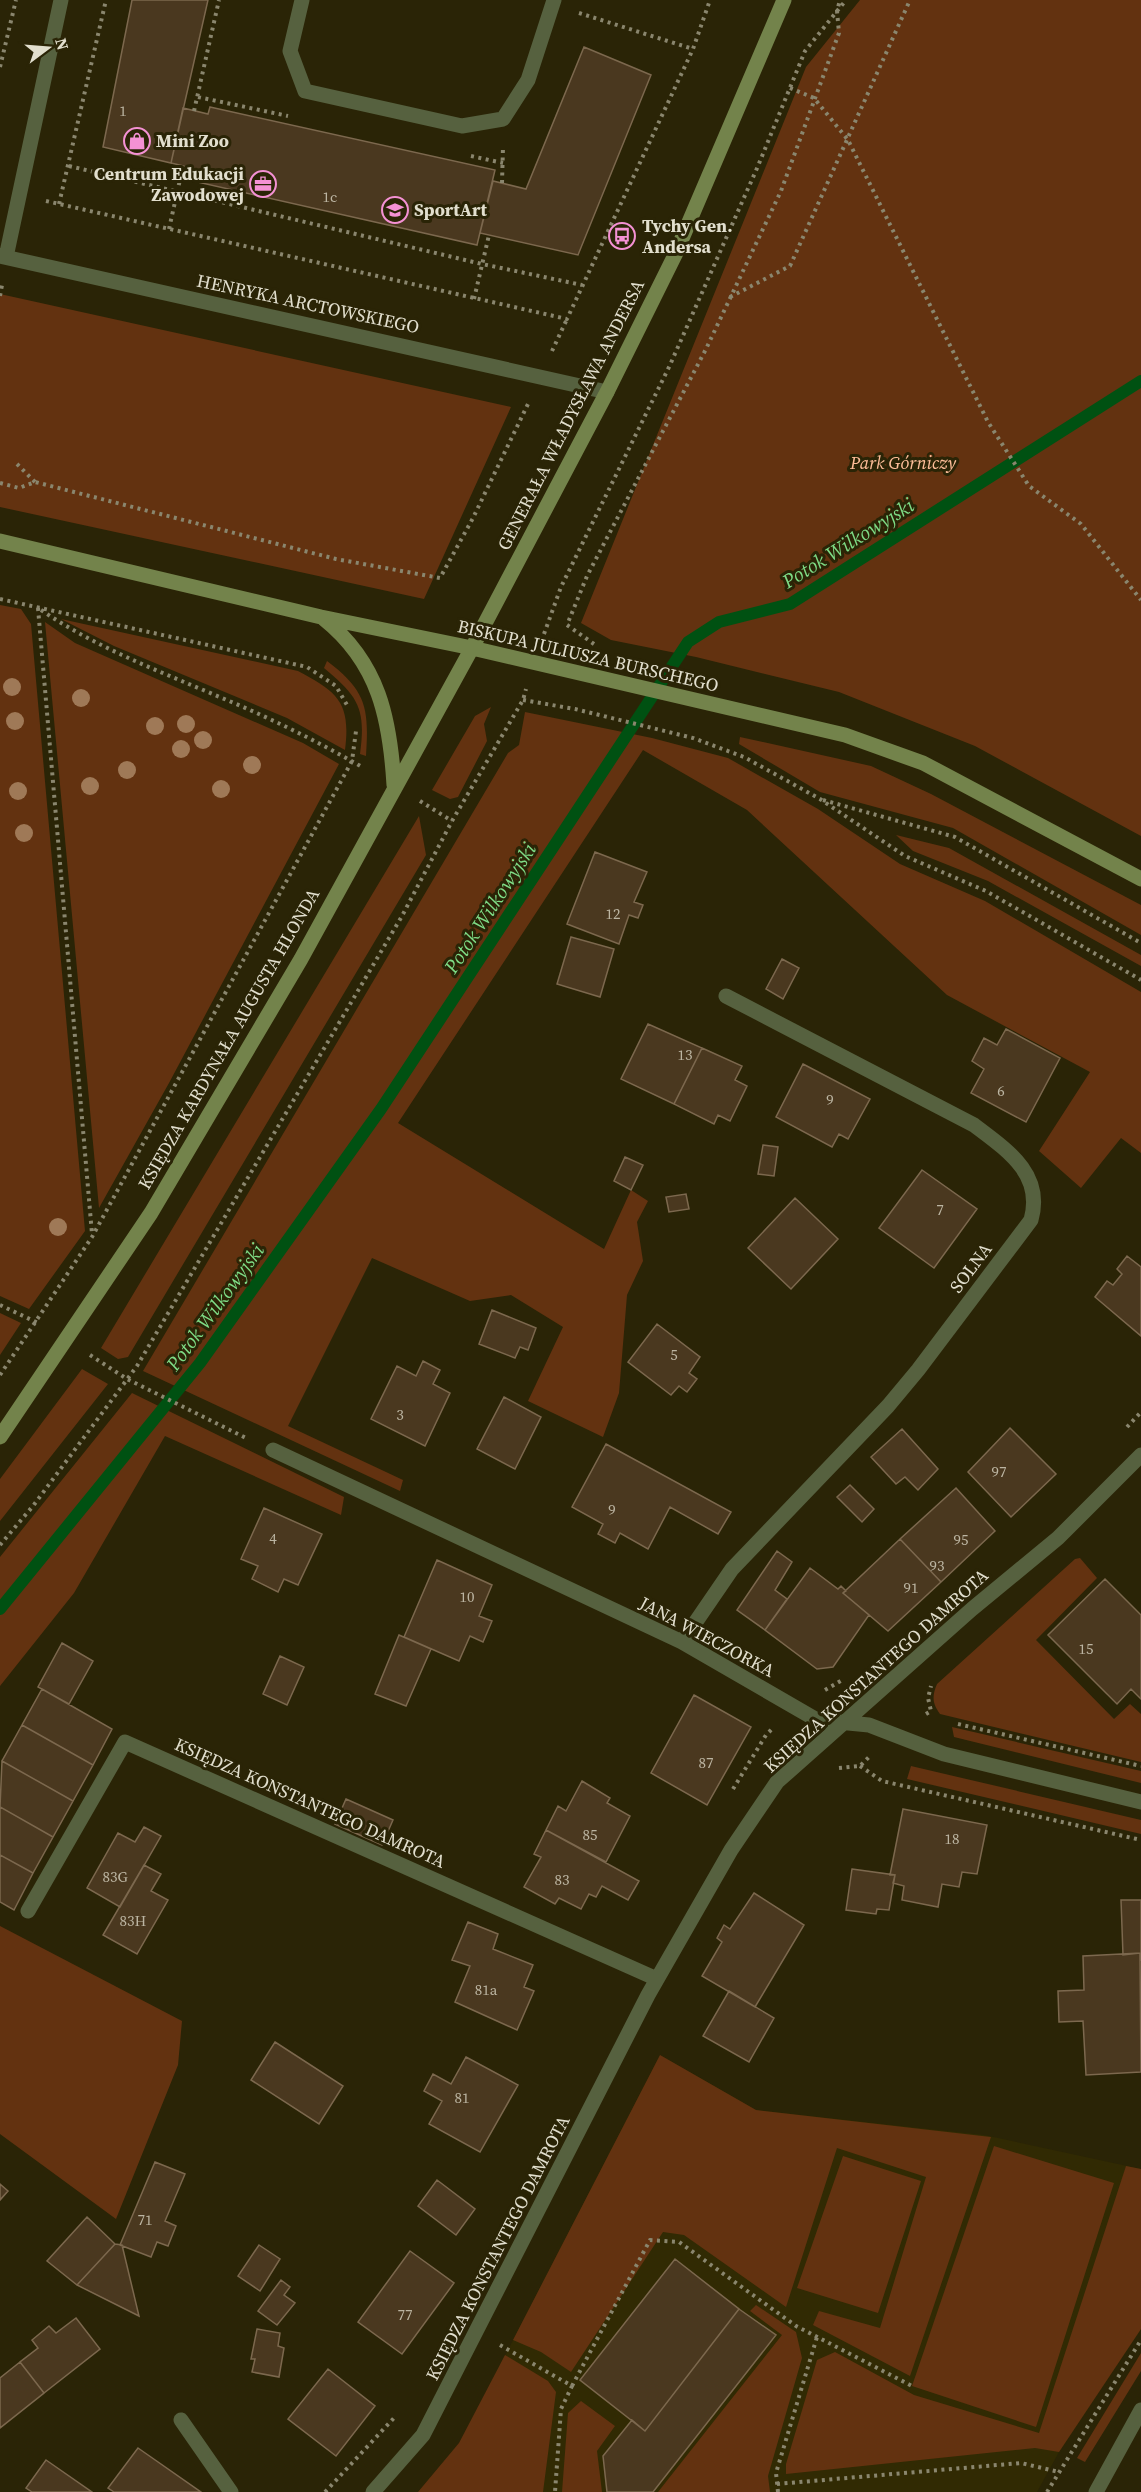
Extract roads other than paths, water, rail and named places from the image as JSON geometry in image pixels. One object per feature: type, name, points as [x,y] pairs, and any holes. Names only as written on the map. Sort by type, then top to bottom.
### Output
[{"type":"street","points":[[3,256],[19,195],[61,0]]},
{"type":"street","points":[[302,0],[290,51],[306,91],[462,126],[503,119],[528,80],[554,2]]},
{"type":"street","name":"GENERAŁA WŁADYSŁAWA ANDERSA","points":[[472,648],[607,392],[675,255],[784,0]]},
{"type":"street","name":"HENRYKA ARCTOWSKIEGO","points":[[3,256],[607,392]]},
{"type":"street","name":"BISKUPA JULIUSZA BURSCHEGO","points":[[0,541],[321,617],[472,648],[712,706],[845,735],[923,763],[1141,879]]},
{"type":"street","points":[[321,617],[339,631],[356,650],[379,691],[390,739],[394,785]]},
{"type":"street","name":"KSIĘDZA KARDYNAŁA AUGUSTA HLONDA","points":[[0,1437],[151,1213],[300,959],[394,785],[472,648]]},
{"type":"street","name":"SOLNA","points":[[682,1642],[732,1569],[888,1406],[918,1370],[1031,1220],[1036,1204],[1033,1185],[1024,1170],[1001,1145],[974,1125],[726,996]]},
{"type":"street","name":"JANA WIECZORKA","points":[[273,1450],[682,1642],[817,1720],[869,1725],[944,1754],[1141,1802]]},
{"type":"street","name":"KSIĘDZA KONSTANTEGO DAMROTA","points":[[374,2492],[423,2435],[657,1979],[731,1850],[777,1782],[972,1609],[1058,1538],[1141,1455]]},
{"type":"street","name":"KSIĘDZA KONSTANTEGO DAMROTA","points":[[28,1911],[125,1742],[657,1979]]},
{"type":"street","points":[[1096,2492],[1141,2410]]},
{"type":"street","points":[[181,2420],[231,2492]]},
{"type":"waterway","name":"Potok Wilkowyjski","points":[[0,1609],[200,1363],[381,1109],[688,642],[719,622],[790,604],[1141,381]]},
{"type":"place","name":"Mini Zoo","points":[[137,141]]},
{"type":"place","name":"Centrum Edukacji Zawodowej","points":[[263,184]]},
{"type":"place","name":"SportArt","points":[[395,210]]},
{"type":"place","name":"Tychy Gen. Andersa","points":[[622,236]]},
{"type":"park label","name":"Park Górniczy","points":[[903,463]]}]
